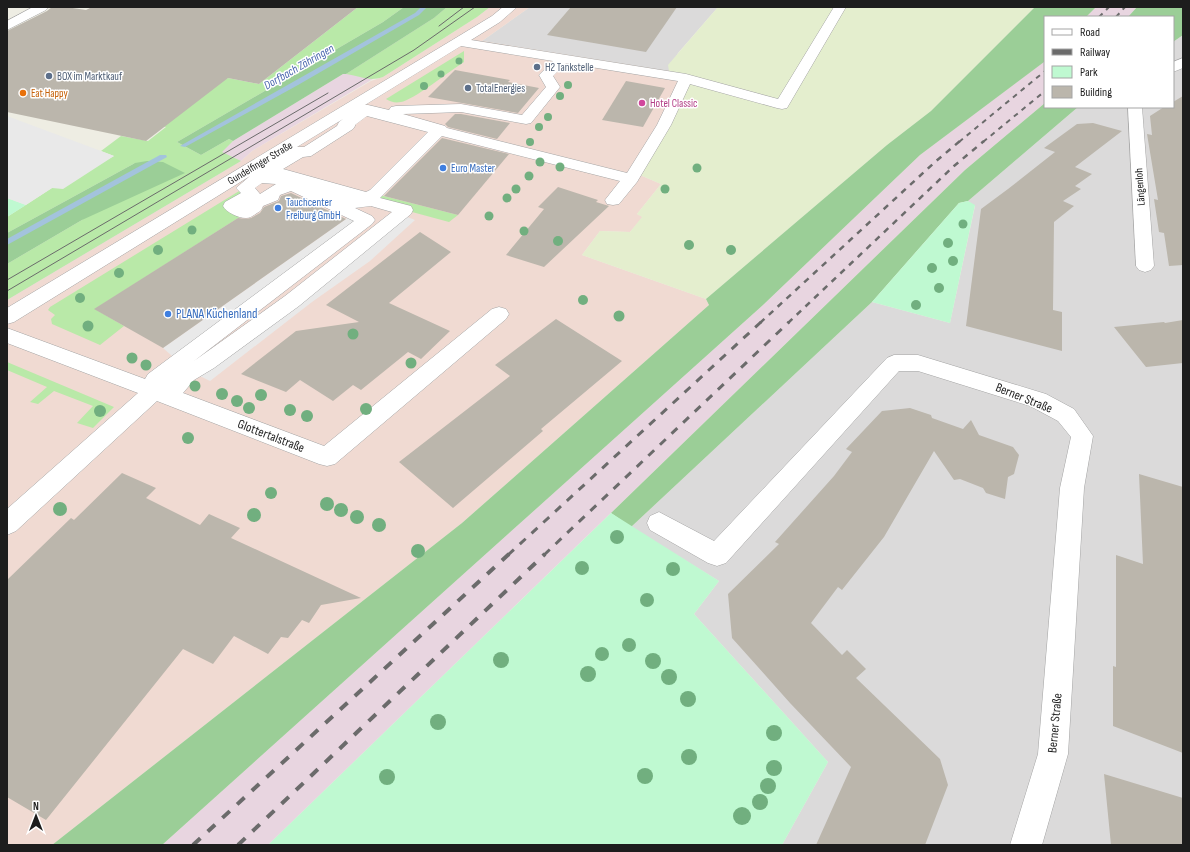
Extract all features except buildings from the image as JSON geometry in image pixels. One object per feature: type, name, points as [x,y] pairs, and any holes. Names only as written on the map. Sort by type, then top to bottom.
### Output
[{"type":"street","points":[[7,26],[42,7]]},
{"type":"street","name":"Gundelfinger Straße","points":[[7,317],[248,178],[496,19],[511,7]]},
{"type":"street","points":[[459,42],[686,78],[782,106],[840,7]]},
{"type":"street","points":[[360,106],[397,110],[461,108],[526,120],[553,87],[546,75],[563,58]]},
{"type":"street","points":[[1174,67],[1183,62]]},
{"type":"street","points":[[613,200],[631,179],[664,125],[686,78]]},
{"type":"street","points":[[360,106],[368,110],[440,129],[439,130],[631,179]]},
{"type":"street","name":"Längenloh","points":[[1135,108],[1145,266]]},
{"type":"street","points":[[279,158],[269,171],[368,198],[376,194],[439,130]]},
{"type":"street","points":[[159,388],[175,388],[187,376],[292,300],[405,210],[371,201],[350,204],[290,180],[260,178],[261,176],[248,178]]},
{"type":"street","points":[[7,524],[159,388],[378,221],[291,182],[258,182],[248,178]]},
{"type":"street","points":[[159,388],[155,380],[366,220],[289,184],[269,195],[272,196],[268,198],[266,197],[252,205],[255,207],[246,213],[232,206],[252,193],[244,188],[248,178]]},
{"type":"street","name":"Glottertalstraße","points":[[7,335],[159,388],[327,457],[499,314]]},
{"type":"street","name":"Berner Straße","points":[[659,523],[717,555],[894,363],[918,363],[1012,391],[1038,400],[1066,415],[1082,436],[1072,488],[1053,754],[1026,845]]},
{"type":"shaded area","points":[[447,7],[403,61],[252,151],[241,161],[7,300],[7,264],[222,151],[233,141],[343,74],[346,74],[434,18]]},
{"type":"shaded area","points":[[490,7],[530,7],[482,41],[669,71],[691,77],[668,130],[640,175],[661,184],[637,214],[643,217],[630,232],[600,231],[582,255],[706,299],[709,305],[462,523],[52,845],[7,845],[7,300],[241,161],[252,151],[371,81],[383,77],[477,17]]},
{"type":"shaded area","points":[[530,7],[718,7],[678,53],[669,71],[482,41]]},
{"type":"shaded area","points":[[1096,7],[1137,7],[1129,16],[1087,16]]},
{"type":"shaded area","points":[[1183,35],[1183,845],[782,845],[828,762],[694,614],[719,581],[631,527],[872,302],[950,323],[975,206],[968,201],[1077,108],[1174,108],[1174,41]]},
{"type":"shaded area","points":[[1044,62],[1044,104],[965,170],[268,845],[162,845],[763,305],[920,155]]},
{"type":"shaded area","points":[[7,116],[114,156],[63,189],[52,188],[26,205],[7,198]]},
{"type":"shaded area","points":[[353,214],[366,220],[179,362],[163,348]]},
{"type":"shaded area","points":[[400,214],[415,220],[370,261],[312,302],[210,381],[192,372]]},
{"type":"green space","points":[[358,7],[404,7],[383,22],[177,142],[201,155],[229,139],[233,141],[222,152],[241,161],[7,300],[7,264],[82,220],[135,163],[7,233],[7,217],[52,188],[114,156],[101,151],[121,136],[148,141],[166,127],[132,119],[228,78],[259,84]]},
{"type":"green space","points":[[404,7],[447,7],[434,18],[346,74],[343,74],[233,141],[229,139],[201,155],[177,142],[383,22]]},
{"type":"green space","points":[[447,7],[490,7],[477,17],[383,77],[368,79],[346,74],[434,18]]},
{"type":"green space","points":[[718,7],[1035,7],[931,111],[887,145],[706,299],[582,255],[600,231],[630,232],[642,217],[637,214],[661,184],[640,175],[668,130],[691,77],[669,71],[668,65]]},
{"type":"green space","points":[[1035,7],[1096,7],[1087,16],[1044,16],[1044,62],[920,155],[763,305],[162,845],[52,845],[462,523],[709,305],[706,299],[887,145],[931,111]]},
{"type":"green space","points":[[1137,7],[1183,7],[1183,35],[1174,41],[1174,16],[1129,16]]},
{"type":"green space","points":[[464,51],[464,62],[432,85],[406,100],[393,102],[386,99]]},
{"type":"green space","points":[[1044,104],[1044,108],[1077,108],[968,201],[959,203],[872,302],[631,527],[611,513],[965,170]]},
{"type":"green space","points":[[147,161],[163,162],[185,173],[82,220],[7,264],[7,233],[135,163]]},
{"type":"green space","points":[[261,176],[376,194],[458,215],[449,222],[401,209]]},
{"type":"green space","points":[[244,188],[246,213],[95,309],[124,326],[100,345],[52,324],[51,319],[55,315],[48,310],[50,307]]},
{"type":"green space","points":[[7,198],[26,205],[7,217]]},
{"type":"green space","points":[[968,201],[975,205],[950,323],[872,302],[959,203]]},
{"type":"green space","points":[[7,362],[114,407],[93,428],[77,423],[93,406],[54,391],[38,404],[30,402],[47,387],[7,370]]},
{"type":"green space","points":[[611,513],[719,581],[694,614],[828,762],[782,845],[268,845]]},
{"type":"waterway","name":"Dorfbach Zähringen","points":[[183,146],[296,84],[417,14],[424,7]]},
{"type":"waterway","name":"Dorfbach Zähringen","points":[[7,242],[163,157]]},
{"type":"tram line","points":[[439,26],[464,7]]},
{"type":"tram line","points":[[7,291],[414,50],[475,7]]},
{"type":"tram line","points":[[7,280],[328,93]]},
{"type":"railway","points":[[1100,16],[1109,7]]},
{"type":"railway","points":[[1117,16],[1125,7]]},
{"type":"railway","points":[[959,142],[1044,72]]},
{"type":"railway","points":[[983,142],[1044,92]]},
{"type":"railway","points":[[760,323],[935,162],[960,141]]},
{"type":"railway","points":[[788,323],[954,166],[984,141]]},
{"type":"railway","points":[[508,555],[761,322]]},
{"type":"railway","points":[[544,555],[789,322]]},
{"type":"railway","points":[[193,845],[509,554]]},
{"type":"railway","points":[[238,845],[545,554]]},
{"type":"place","name":"H2 Tankstelle","points":[[537,67]]},
{"type":"place","name":"BOX im Marktkauf","points":[[49,76]]},
{"type":"place","name":"TotalEnergies","points":[[468,88]]},
{"type":"place","name":"Eat Happy","points":[[23,93]]},
{"type":"place","name":"Hotel Classic","points":[[642,103]]},
{"type":"place","name":"Euro Master","points":[[443,168]]},
{"type":"place","name":"Tauchcenter Freiburg GmbH","points":[[278,208]]},
{"type":"place","name":"PLANA Küchenland","points":[[168,314]]}]
